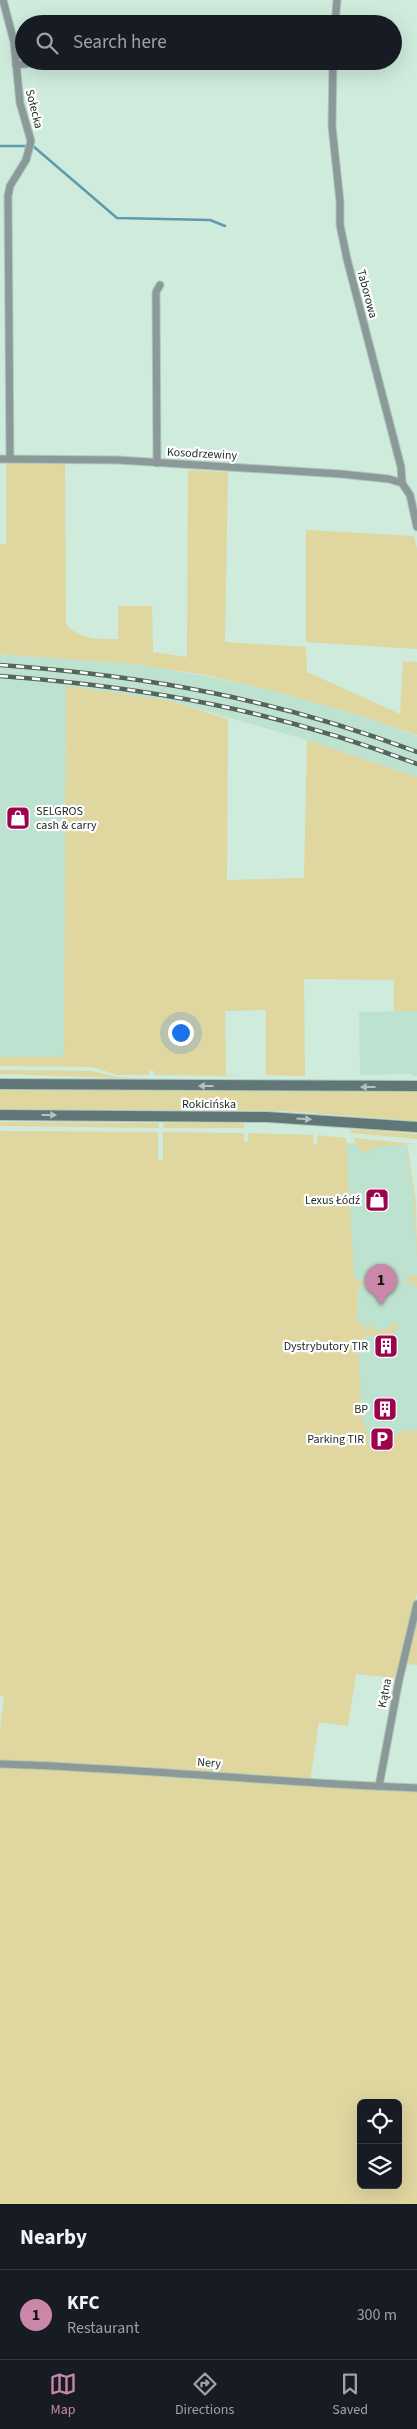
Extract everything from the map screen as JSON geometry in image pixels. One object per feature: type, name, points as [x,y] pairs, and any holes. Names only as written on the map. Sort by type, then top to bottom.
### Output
[{"type":"main road","name":"Rokicińska","points":[[0,1084],[417,1086]]},
{"type":"main road","name":"Rokicińska","points":[[0,1115],[267,1117],[417,1127]]},
{"type":"street","name":"Sołecka","points":[[4,0],[13,35],[15,55]]},
{"type":"street","points":[[336,15],[337,0]]},
{"type":"street","name":"Sołecka","points":[[10,459],[8,196],[10,186],[26,160],[31,141],[20,103],[17,70]]},
{"type":"street","name":"Taborowa","points":[[333,70],[332,126],[340,202],[340,225],[346,259],[401,467],[402,483],[410,494],[417,526]]},
{"type":"street","points":[[157,463],[156,292],[160,284]]},
{"type":"street","name":"Kosodrzewiny","points":[[0,459],[118,460],[341,474],[389,479],[402,483]]},
{"type":"street","name":"Kątna","points":[[379,1786],[399,1680],[417,1604]]},
{"type":"street","name":"Nery","points":[[0,1764],[106,1768],[354,1786],[417,1788]]},
{"type":"shaded area","points":[[6,462],[65,462],[66,624],[83,636],[118,639],[118,606],[152,606],[153,652],[187,657],[188,470],[228,472],[225,642],[306,647],[307,672],[400,714],[403,661],[417,662],[417,735],[352,713],[277,692],[205,675],[133,664],[0,654],[0,544],[6,544]]},
{"type":"shaded area","points":[[306,530],[414,536],[417,549],[417,649],[306,642]]},
{"type":"shaded area","points":[[0,654],[133,664],[205,676],[277,692],[352,713],[417,736],[417,777],[307,740],[171,701],[66,687],[65,1055],[58,1057],[0,1057]]},
{"type":"shaded area","points":[[66,686],[171,701],[228,719],[227,880],[304,878],[307,740],[417,777],[417,1011],[394,1011],[394,980],[304,979],[305,1076],[266,1075],[266,1010],[225,1011],[226,1075],[241,1076],[154,1075],[154,1071],[149,1071],[149,1075],[118,1075],[92,1067],[0,1066],[0,1057],[58,1057],[64,1054]]},
{"type":"shaded area","points":[[417,1011],[417,1076],[412,1076],[412,1074],[360,1075],[359,1012]]},
{"type":"shaded area","points":[[0,1070],[92,1071],[118,1077],[149,1079],[0,1074]]},
{"type":"shaded area","points":[[0,1090],[417,1092],[417,1121],[284,1111],[0,1109]]},
{"type":"shaded area","points":[[0,1122],[158,1123],[159,1128],[0,1126]]},
{"type":"shaded area","points":[[164,1123],[236,1123],[244,1124],[244,1128],[163,1128]]},
{"type":"shaded area","points":[[349,1129],[417,1134],[417,1139],[352,1133]]},
{"type":"shaded area","points":[[0,1131],[158,1132],[158,1160],[163,1160],[163,1132],[244,1133],[244,1142],[248,1142],[248,1133],[313,1135],[313,1144],[317,1144],[318,1135],[346,1138],[354,1278],[358,1278],[359,1283],[365,1282],[365,1277],[366,1284],[408,1281],[408,1275],[417,1276],[417,1288],[411,1282],[365,1285],[358,1288],[357,1292],[358,1322],[364,1325],[362,1329],[369,1329],[366,1325],[371,1325],[372,1330],[391,1329],[392,1323],[396,1323],[398,1327],[393,1334],[365,1336],[358,1344],[362,1421],[366,1427],[367,1435],[373,1434],[367,1445],[371,1447],[389,1445],[399,1432],[417,1430],[417,1593],[397,1673],[394,1678],[356,1674],[348,1726],[319,1722],[310,1782],[217,1772],[0,1762],[0,1728],[4,1696],[0,1695]]},
{"type":"shaded area","points":[[354,1138],[417,1144],[407,1144],[416,1201],[417,1260],[414,1199],[406,1145],[370,1147],[370,1153],[367,1153],[359,1149]]},
{"type":"shaded area","points":[[346,1143],[406,1144],[415,1201],[417,1248],[417,1446],[363,1451]]},
{"type":"shaded area","points":[[417,1617],[417,1665],[407,1664]]},
{"type":"shaded area","points":[[0,1766],[234,1778],[333,1788],[417,1791],[417,2204],[0,2204]]},
{"type":"waterway","points":[[0,146],[26,146]]},
{"type":"waterway","points":[[33,146],[117,218],[210,220],[225,226]]},
{"type":"railway","points":[[0,665],[108,676],[212,693],[313,718],[365,733],[417,752]]},
{"type":"railway","points":[[0,676],[108,687],[212,704],[314,729],[417,764]]},
{"type":"place","name":"SELGROS cash & carry","points":[[18,818]]},
{"type":"place","name":"Lexus Łódź","points":[[377,1200]]},
{"type":"place","name":"KFC","points":[[381,1305]]},
{"type":"place","name":"Dystrybutory TIR","points":[[386,1346]]},
{"type":"place","name":"BP","points":[[385,1409]]},
{"type":"place","name":"Parking TIR","points":[[382,1439]]}]
